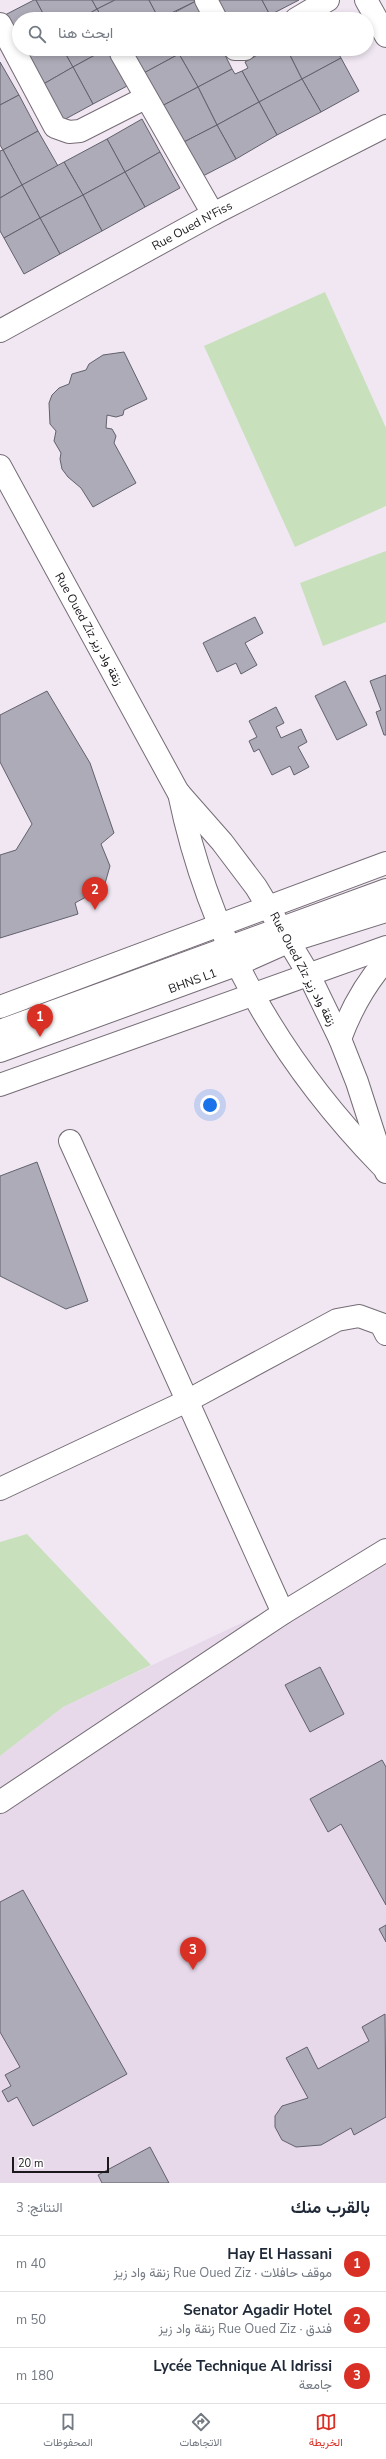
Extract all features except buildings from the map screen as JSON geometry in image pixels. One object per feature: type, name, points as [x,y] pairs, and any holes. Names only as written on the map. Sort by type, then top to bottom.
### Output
[{"type":"street","points":[[206,0],[212,12]]},
{"type":"street","points":[[308,12],[328,0]]},
{"type":"street","points":[[366,0],[373,12]]},
{"type":"street","points":[[374,13],[384,29]]},
{"type":"street","points":[[0,24],[12,46]]},
{"type":"street","points":[[17,56],[55,127],[61,130],[80,130],[146,98]]},
{"type":"street","points":[[123,56],[213,214]]},
{"type":"street","name":"Rue Oued N'Fiss","points":[[0,331],[213,214],[386,126]]},
{"type":"street","name":"Rue Oued Ziz زنقة واد زيز","points":[[0,466],[178,792],[222,842],[269,906],[309,975],[340,1039],[357,1082],[385,1171]]},
{"type":"street","name":"Rue Oued Ziz زنقة واد زيز","points":[[178,792],[194,854],[219,924],[232,956],[252,995],[277,1036],[316,1092],[385,1171]]},
{"type":"street","points":[[0,1007],[219,924],[386,863]]},
{"type":"street","name":"BHNS L1","points":[[0,1051],[286,934],[386,890]]},
{"type":"street","name":"BHNS L1","points":[[286,934],[386,911]]},
{"type":"street","points":[[0,1085],[386,947]]},
{"type":"street","name":"BHNS L1","points":[[0,1031],[232,956]]},
{"type":"street","points":[[340,1039],[356,1001],[366,984],[386,960]]},
{"type":"street","points":[[70,1141],[283,1613]]},
{"type":"street","points":[[0,1489],[187,1401],[337,1320],[359,1316],[381,1324],[386,1334]]},
{"type":"street","points":[[0,1802],[283,1613],[386,1550]]},
{"type":"shaded area","points":[[386,1555],[386,2183],[0,2183],[0,1756],[63,1707]]},
{"type":"green space","points":[[325,292],[386,428],[386,506],[295,547],[204,346]]},
{"type":"green space","points":[[386,551],[386,622],[323,646],[300,583]]},
{"type":"green space","points":[[27,1534],[151,1665],[63,1707],[0,1756],[0,1542]]},
{"type":"place","name":"Senator Agadir Hotel","points":[[95,910]]},
{"type":"place","name":"Hay El Hassani","points":[[40,1037]]},
{"type":"place","name":"Lycée Technique Al Idrissi","points":[[193,1970]]}]
